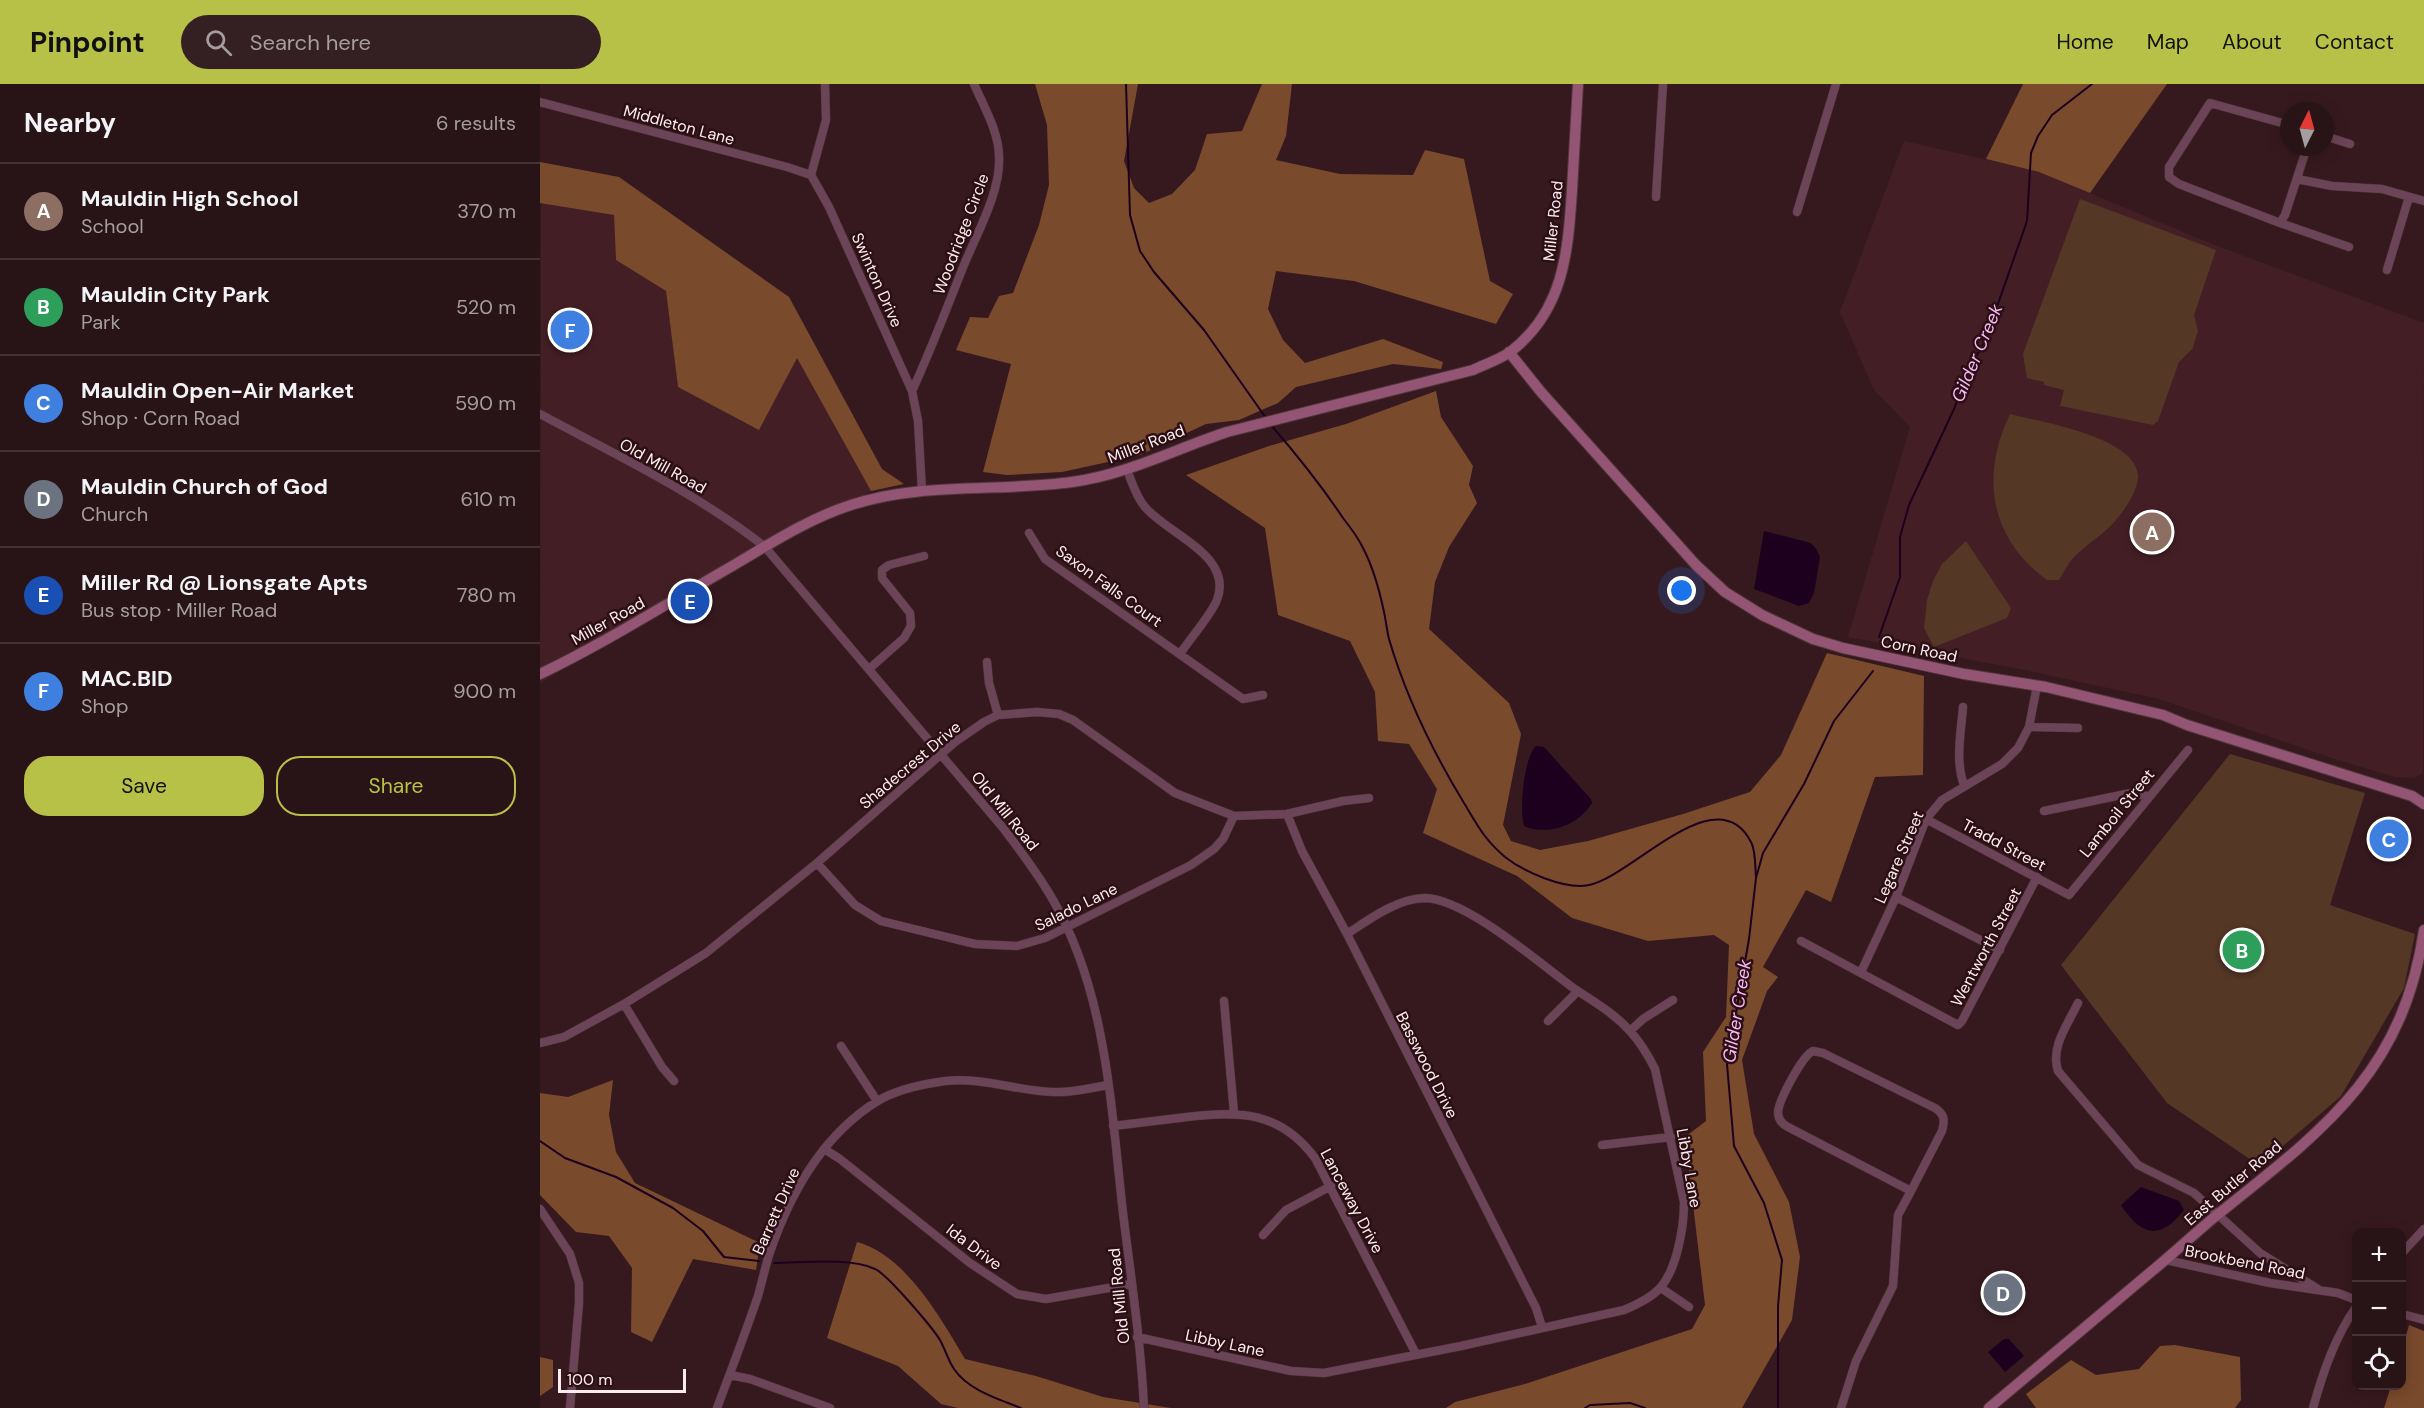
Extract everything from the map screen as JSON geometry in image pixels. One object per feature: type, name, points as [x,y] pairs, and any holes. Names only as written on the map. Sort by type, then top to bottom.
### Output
[{"type":"street","points":[[811,175],[826,120],[825,84]]},
{"type":"street","name":"Woodridge Circle","points":[[912,391],[930,354],[996,185],[999,170],[998,143],[974,84]]},
{"type":"street","name":"Miller Road","points":[[540,674],[596,646],[765,546],[820,517],[849,505],[890,495],[922,491],[1071,482],[1127,470],[1187,445],[1269,420],[1473,370],[1509,352],[1526,338],[1543,315],[1561,280],[1568,250],[1578,84]]},
{"type":"street","points":[[1656,197],[1663,84]]},
{"type":"street","points":[[1797,212],[1836,84]]},
{"type":"street","name":"Middleton Lane","points":[[540,102],[811,175]]},
{"type":"street","points":[[2280,123],[2210,103],[2186,137],[2168,170],[2169,177],[2178,184],[2349,248]]},
{"type":"street","points":[[2334,139],[2350,144]]},
{"type":"street","points":[[2280,223],[2285,215],[2304,156]]},
{"type":"street","name":"Swinton Drive","points":[[811,175],[829,207],[912,391],[918,421],[922,491]]},
{"type":"street","points":[[2297,179],[2324,185],[2382,189],[2424,201]]},
{"type":"street","points":[[2387,270],[2409,196]]},
{"type":"street","name":"Corn Road","points":[[1509,352],[1541,392],[1677,544],[1725,592],[1786,627],[1843,648],[1964,674],[2037,686],[2163,715],[2187,725],[2415,797],[2424,804]]},
{"type":"street","name":"Old Mill Road","points":[[540,414],[706,506],[738,525],[765,546],[942,754],[1035,870],[1054,901],[1080,957],[1092,995],[1108,1085],[1144,1408]]},
{"type":"street","points":[[1127,470],[1145,507],[1199,549],[1215,569],[1218,590],[1216,601],[1180,654]]},
{"type":"street","name":"Saxon Falls Court","points":[[1029,533],[1045,559],[1244,699],[1263,694]]},
{"type":"street","points":[[869,669],[904,638],[911,626],[910,613],[882,578],[882,570],[889,565],[924,556]]},
{"type":"street","points":[[987,662],[988,683],[998,715]]},
{"type":"street","name":"Legare Street","points":[[1861,972],[1896,897],[1926,819],[1942,800],[2002,764],[2018,748],[2030,727],[2037,686]]},
{"type":"street","points":[[1963,707],[1959,763],[1964,785]]},
{"type":"street","name":"Shadecrest Drive","points":[[540,1043],[564,1037],[624,1004],[706,953],[817,863],[955,742],[998,715],[1037,712],[1059,714],[1073,720],[1175,793],[1234,816],[1287,814],[1343,801],[1369,798]]},
{"type":"street","points":[[2030,727],[2078,728]]},
{"type":"street","name":"Lamboil Street","points":[[2068,895],[2147,796],[2188,750]]},
{"type":"street","points":[[2044,811],[2131,793],[2147,796]]},
{"type":"street","name":"Basswood Drive","points":[[1287,814],[1302,851],[1347,934],[1536,1308],[1542,1327]]},
{"type":"street","name":"Salado Lane","points":[[817,863],[860,910],[881,921],[975,944],[1005,947],[1037,942],[1159,882],[1208,854],[1223,839],[1234,816]]},
{"type":"street","name":"Tradd Street","points":[[1926,819],[2068,895]]},
{"type":"street","name":"Wentworth Street","points":[[1861,972],[1958,1025],[2037,877]]},
{"type":"street","points":[[1896,897],[2000,950]]},
{"type":"street","name":"Libby Lane","points":[[1137,1337],[1292,1371],[1336,1372],[1624,1310],[1640,1303],[1661,1288],[1677,1252],[1684,1219],[1682,1188],[1655,1069],[1630,1031],[1603,1007],[1486,924],[1468,913],[1430,898],[1404,902],[1347,934]]},
{"type":"street","name":"East Butler Road","points":[[1989,1408],[2326,1124],[2366,1079],[2388,1043],[2408,1001],[2424,930]]},
{"type":"street","points":[[1801,941],[1861,972]]},
{"type":"street","points":[[1548,1021],[1578,991]]},
{"type":"street","points":[[1630,1031],[1643,1019],[1673,1000]]},
{"type":"street","points":[[1224,1001],[1234,1113]]},
{"type":"street","name":"Brookbend Road","points":[[2078,1003],[2059,1039],[2056,1052],[2058,1071],[2138,1165],[2194,1193],[2260,1253],[2318,1289]]},
{"type":"street","points":[[624,1004],[652,1052],[674,1081]]},
{"type":"street","points":[[841,1046],[877,1101]]},
{"type":"street","points":[[1841,1408],[1856,1361],[1893,1286],[1898,1215],[1911,1191],[1942,1131],[1945,1122],[1943,1114],[1935,1108],[1823,1053],[1813,1051],[1808,1054],[1778,1111],[1779,1119],[1783,1124],[1911,1191]]},
{"type":"street","name":"Barrett Drive","points":[[717,1408],[781,1226],[803,1178],[838,1133],[877,1101],[911,1089],[947,1081],[976,1081],[1054,1092],[1108,1085]]},
{"type":"street","name":"Lanceway Drive","points":[[1113,1126],[1234,1113],[1264,1119],[1297,1137],[1315,1158],[1416,1354]]},
{"type":"street","points":[[1602,1145],[1671,1137]]},
{"type":"street","name":"Ida Drive","points":[[824,1149],[840,1159],[969,1263],[1017,1294],[1046,1299],[1131,1284]]},
{"type":"street","points":[[1263,1234],[1286,1210],[1330,1186]]},
{"type":"street","points":[[540,1209],[570,1254],[579,1283],[570,1408]]},
{"type":"street","points":[[2406,1249],[2424,1229]]},
{"type":"street","name":"Brookbend Road","points":[[2166,1260],[2270,1283],[2318,1289],[2352,1298]]},
{"type":"street","points":[[1661,1288],[1689,1307]]},
{"type":"street","points":[[2313,1408],[2330,1356],[2352,1313]]},
{"type":"street","points":[[2406,1315],[2424,1320]]},
{"type":"street","points":[[730,1375],[750,1379],[830,1408]]},
{"type":"shaded area","points":[[1035,84],[1138,84],[1124,161],[1134,188],[1149,203],[1172,194],[1195,170],[1207,134],[1242,131],[1262,84],[1292,84],[1286,136],[1276,160],[1340,174],[1413,175],[1425,150],[1464,159],[1490,281],[1513,294],[1496,324],[1354,281],[1276,271],[1268,309],[1283,340],[1305,363],[1383,339],[1443,362],[1441,369],[1393,364],[1296,387],[1278,403],[1239,420],[1206,424],[1140,455],[1062,472],[1007,475],[983,472],[1011,364],[956,350],[970,317],[988,318],[999,296],[1013,293],[1039,225],[1049,185],[1047,125]]},
{"type":"shaded area","points":[[2023,84],[2167,84],[2090,193],[2039,172],[1986,159]]},
{"type":"shaded area","points":[[1904,141],[2039,172],[2212,244],[2424,323],[2423,773],[2414,778],[2395,777],[2159,699],[2020,669],[1848,637],[1910,427],[1874,390],[1840,312]]},
{"type":"shaded area","points":[[540,162],[619,177],[789,297],[882,469],[904,484],[871,491],[797,358],[759,430],[678,387],[666,291],[616,260],[614,215],[540,203]]},
{"type":"shaded area","points":[[2080,199],[2216,250],[2194,315],[2198,331],[2193,348],[2179,362],[2158,421],[2153,425],[2060,406],[2064,390],[2027,378],[2023,354]]},
{"type":"shaded area","points":[[541,201],[614,215],[616,260],[666,291],[678,387],[797,358],[871,491],[766,549],[540,683]]},
{"type":"shaded area","points":[[1436,391],[1441,417],[1473,466],[1469,485],[1477,503],[1449,547],[1435,582],[1429,629],[1509,703],[1521,734],[1503,825],[1511,841],[1540,850],[1588,841],[1750,792],[1781,755],[1827,653],[1924,676],[1923,775],[1875,777],[1831,902],[1806,890],[1763,967],[1778,977],[1767,991],[1742,1060],[1754,1134],[1789,1202],[1800,1257],[1792,1320],[1742,1408],[1446,1408],[1455,1402],[1525,1384],[1692,1329],[1705,1305],[1685,1137],[1706,1121],[1703,1052],[1726,1017],[1729,945],[1714,935],[1648,941],[1572,918],[1517,876],[1423,833],[1437,789],[1409,744],[1378,741],[1375,692],[1350,641],[1278,615],[1265,528],[1186,475],[1269,446],[1346,424]]},
{"type":"shaded area","points":[[2010,414],[2084,433],[2104,441],[2121,451],[2133,462],[2138,475],[2135,491],[2122,512],[2109,527],[2074,557],[2059,580],[2047,580],[2028,564],[2002,526],[1993,483],[1995,460]]},
{"type":"shaded area","points":[[1764,531],[1811,543],[1816,549],[1820,557],[1814,593],[1809,603],[1799,606],[1754,589]]},
{"type":"shaded area","points":[[1966,541],[2011,608],[2007,618],[1934,647],[1924,628],[1927,600],[1942,564]]},
{"type":"shaded area","points":[[1536,746],[1544,747],[1591,799],[1592,803],[1579,818],[1562,827],[1543,830],[1524,826],[1522,808],[1524,784],[1528,761]]},
{"type":"shaded area","points":[[2230,754],[2365,793],[2330,905],[2415,934],[2404,988],[2341,1096],[2260,1166],[2167,1103],[2061,965]]},
{"type":"shaded area","points":[[613,1080],[609,1115],[616,1152],[635,1183],[760,1243],[756,1270],[693,1259],[652,1342],[631,1332],[632,1268],[609,1236],[576,1232],[540,1195],[540,1093],[568,1097]]},
{"type":"shaded area","points":[[2141,1187],[2179,1201],[2184,1210],[2167,1227],[2151,1231],[2143,1228],[2128,1215],[2121,1205]]},
{"type":"shaded area","points":[[857,1242],[875,1249],[906,1274],[933,1308],[965,1359],[1036,1376],[1103,1397],[1171,1408],[958,1408],[941,1404],[898,1366],[827,1338]]},
{"type":"shaded area","points":[[2409,1325],[2424,1331],[2424,1408],[2384,1408],[2390,1390],[2406,1390],[2406,1336]]},
{"type":"shaded area","points":[[2004,1339],[2009,1339],[2024,1356],[2005,1372],[1988,1352]]},
{"type":"shaded area","points":[[2175,1345],[2240,1357],[2241,1400],[2235,1408],[2036,1408],[2026,1394],[2071,1360],[2096,1375],[2139,1369],[2160,1346]]},
{"type":"shaded area","points":[[540,1357],[553,1360],[553,1387],[540,1396]]},
{"type":"waterway","points":[[1126,84],[1130,215],[1140,251],[1154,272],[1204,330],[1266,418]]},
{"type":"waterway","name":"Gilder Creek","points":[[1879,637],[1900,577],[1900,537],[1909,505],[1954,409],[1970,367],[1985,341],[2027,221],[2031,153],[2038,136],[2052,115],[2092,84]]},
{"type":"waterway","points":[[1271,425],[1317,482],[1361,544],[1370,562],[1378,588],[1396,661],[1421,724],[1473,819],[1486,838],[1505,857],[1545,879],[1568,885],[1589,885],[1607,878],[1673,835],[1696,824],[1717,819],[1736,824],[1751,842],[1755,854],[1756,878]]},
{"type":"waterway","name":"Gilder Creek","points":[[1778,1408],[1778,1306],[1782,1260],[1764,1203],[1734,1146],[1727,1064],[1749,939],[1756,878],[1763,853],[1804,784],[1834,721],[1873,671]]},
{"type":"waterway","points":[[540,1141],[565,1158],[616,1177],[673,1208],[703,1231],[724,1257],[759,1261]]},
{"type":"waterway","points":[[774,1263],[840,1262],[865,1265],[875,1269],[899,1290],[928,1324],[940,1340],[952,1366],[967,1383],[984,1393],[1021,1408]]},
{"type":"waterway","points":[[1585,1408],[1590,1405],[1630,1403],[1645,1408]]},
{"type":"place","name":"MAC.BID","points":[[570,330]]},
{"type":"place","name":"Mauldin High School","points":[[2152,532]]},
{"type":"place","name":"Miller Rd @ Lionsgate Apts","points":[[690,601]]},
{"type":"place","name":"Mauldin Open-Air Market","points":[[2389,839]]},
{"type":"place","name":"Mauldin City Park","points":[[2242,950]]},
{"type":"place","name":"Mauldin Church of God","points":[[2003,1293]]}]
